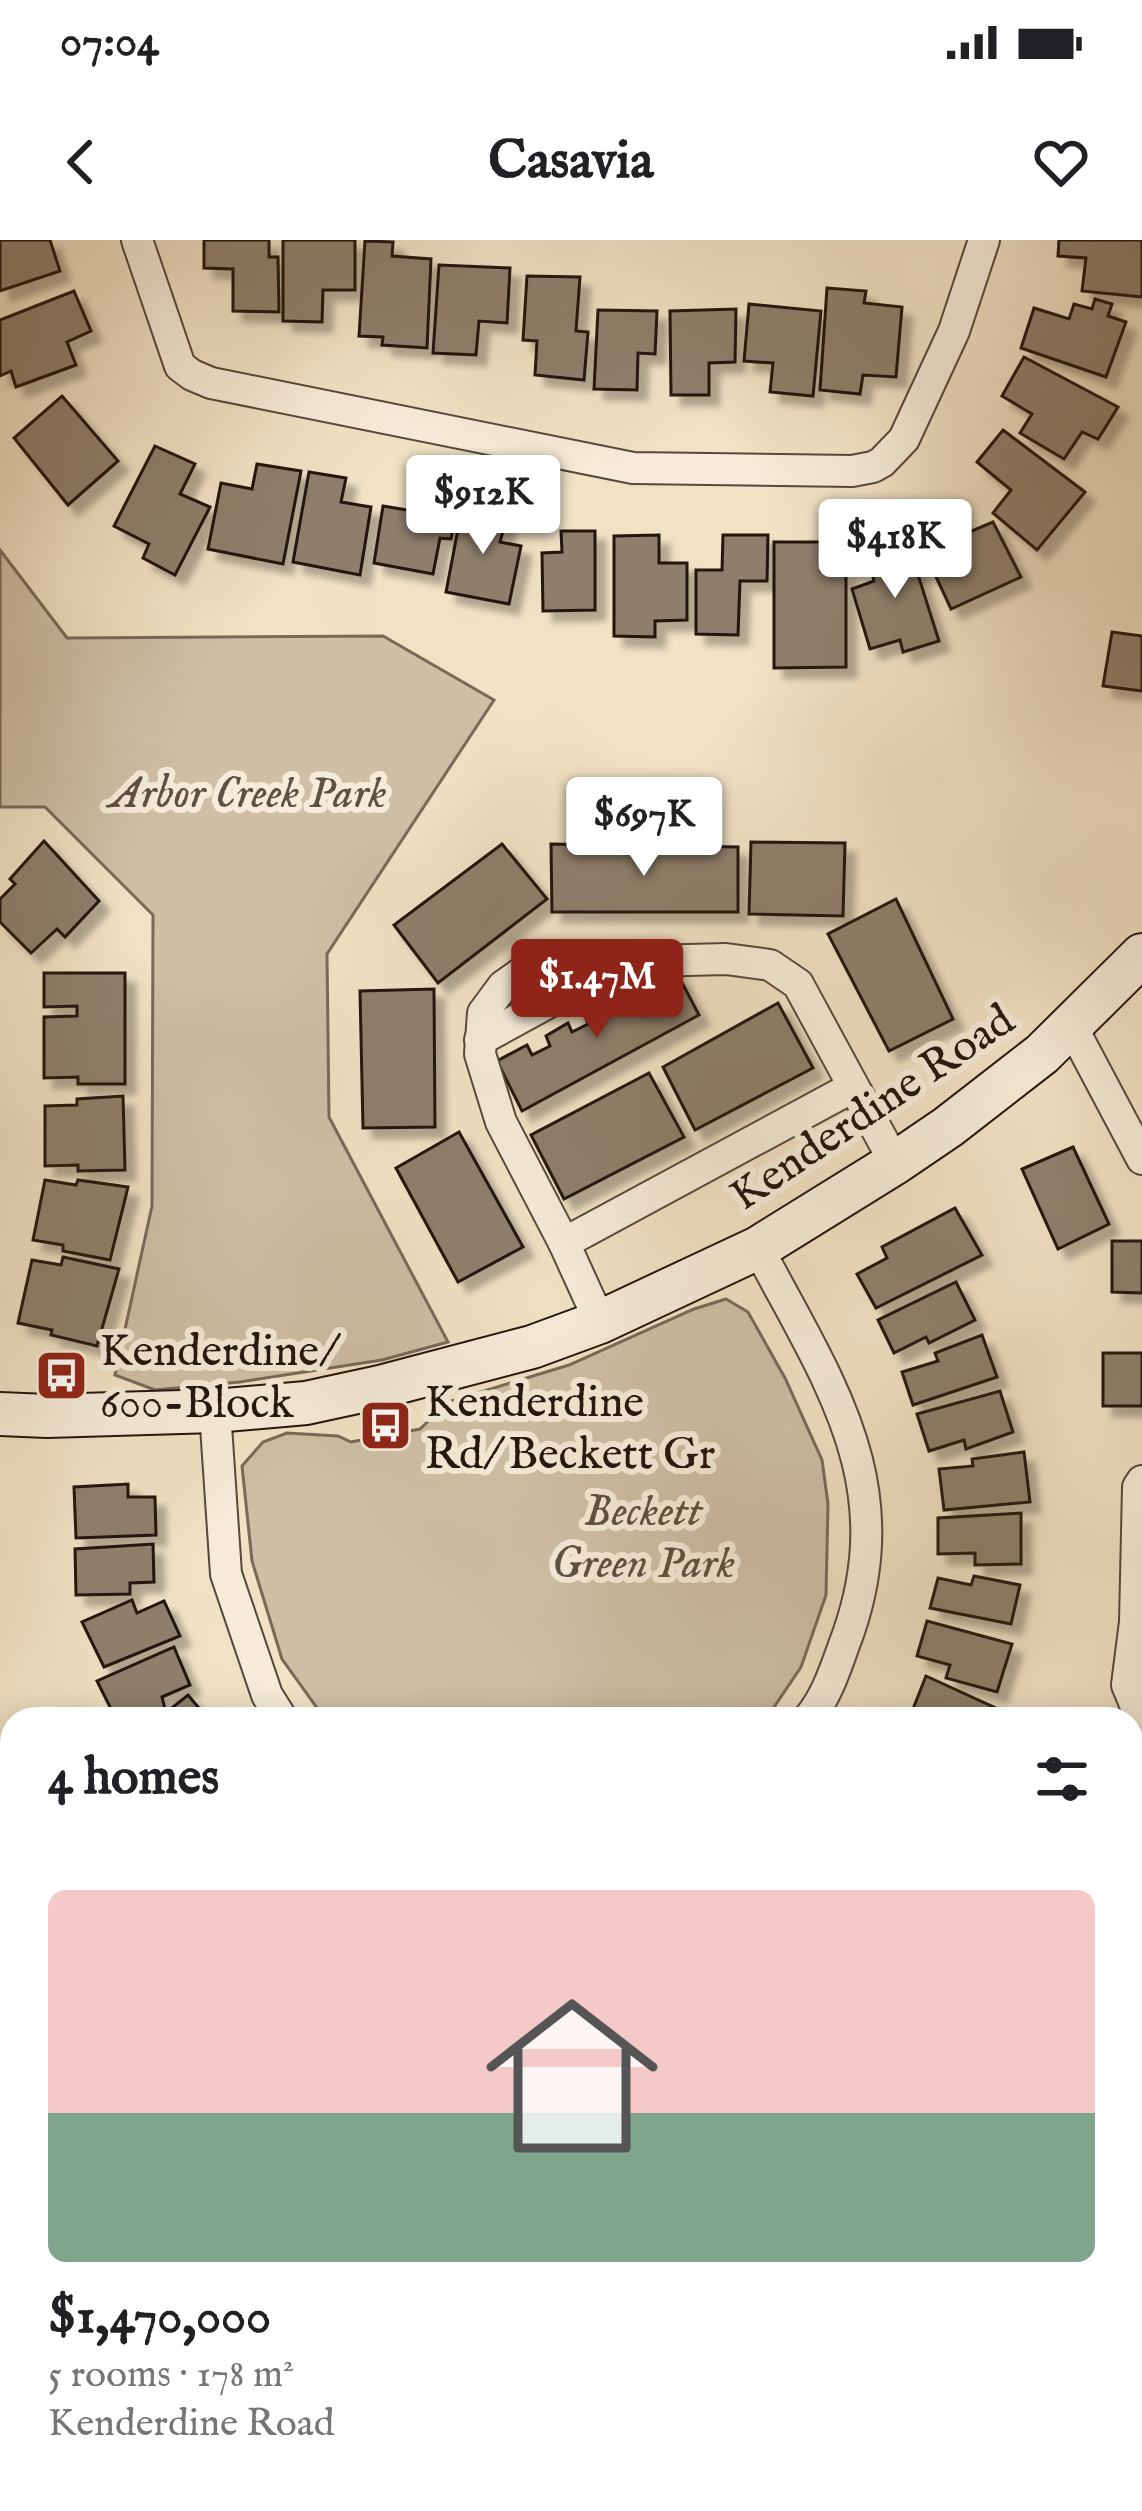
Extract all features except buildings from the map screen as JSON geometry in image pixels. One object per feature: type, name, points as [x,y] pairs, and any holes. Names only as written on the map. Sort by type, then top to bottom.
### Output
[{"type":"street","points":[[137,240],[179,366],[211,383],[633,468],[852,471],[882,462],[904,439],[955,331],[983,240]]},
{"type":"street","name":"Kenderdine Road","points":[[0,1414],[215,1411],[306,1403],[532,1347],[600,1322],[758,1248],[895,1163],[948,1127],[1072,1027],[1142,955]]},
{"type":"street","points":[[600,1322],[501,1122],[480,1054],[483,1013],[503,986],[533,964],[726,959],[770,965],[798,984],[895,1163]]},
{"type":"street","points":[[1072,1027],[1142,1159]]},
{"type":"street","points":[[563,1243],[854,1087]]},
{"type":"street","points":[[758,1248],[820,1360],[842,1411],[857,1452],[863,1495],[868,1542],[860,1591],[821,1707]]},
{"type":"street","points":[[215,1411],[226,1574],[274,1707]]},
{"type":"street","points":[[1136,1707],[1126,1685],[1135,1622],[1138,1487],[1142,1481]]},
{"type":"green space","name":"Arbor Creek Park","points":[[0,550],[67,638],[383,636],[494,700],[327,954],[329,1117],[448,1342],[382,1360],[240,1382],[155,1390],[115,1375],[152,1206],[153,915],[45,807],[0,807]]},
{"type":"green space","name":"Beckett Green Park","points":[[726,1299],[748,1312],[822,1460],[828,1504],[826,1595],[801,1667],[774,1707],[316,1707],[282,1659],[252,1561],[242,1466],[263,1442],[287,1433],[338,1436],[351,1442],[420,1429],[448,1402],[569,1365]]},
{"type":"place","name":"Kenderdine/ 600-Block","points":[[61,1375]]},
{"type":"place","name":"Kenderdine Rd/ Beckett Gr","points":[[386,1426]]}]
